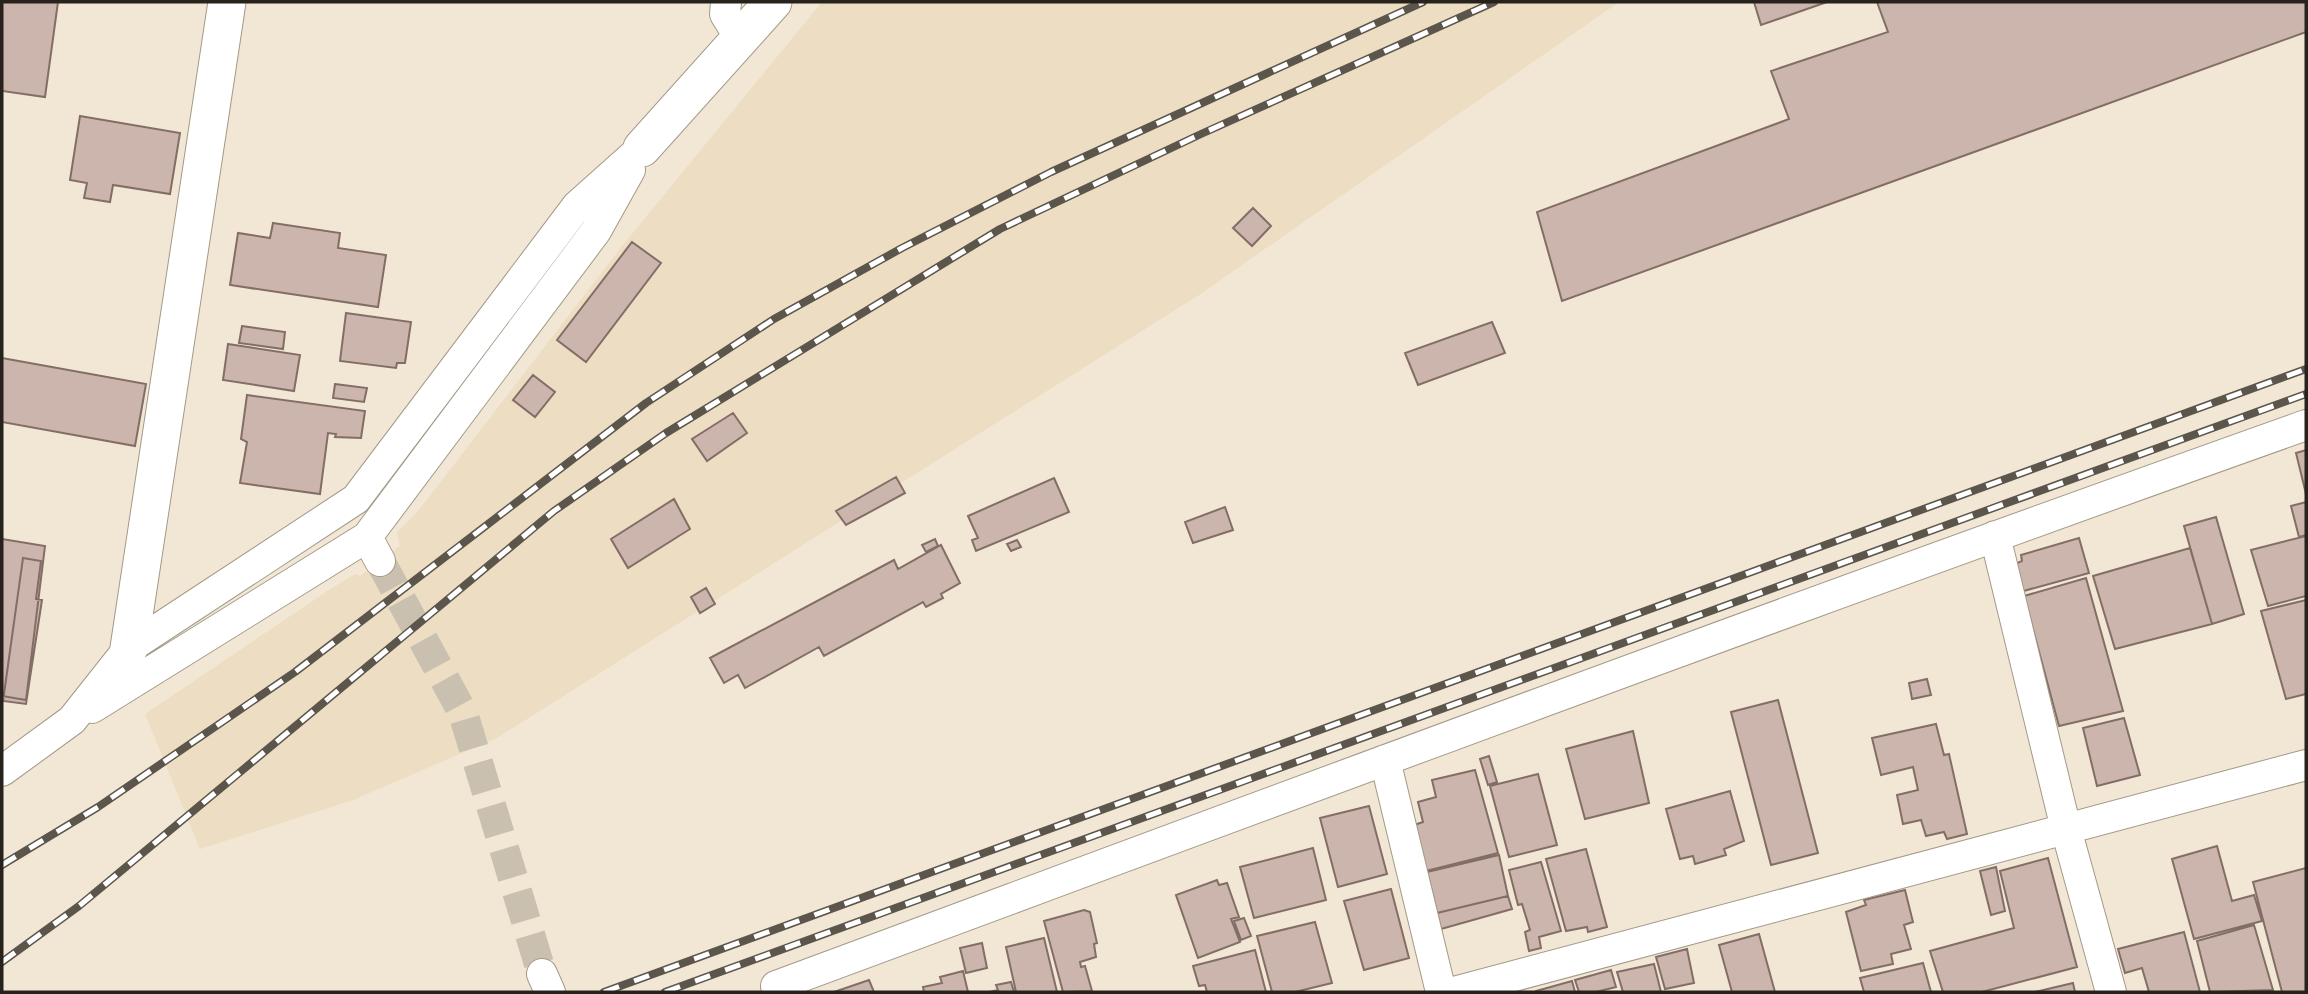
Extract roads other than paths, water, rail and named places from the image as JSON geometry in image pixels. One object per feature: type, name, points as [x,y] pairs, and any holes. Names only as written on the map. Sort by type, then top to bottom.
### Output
[{"type":"street","points":[[130,648],[228,2]]},
{"type":"street","points":[[726,2],[725,13],[740,38]]},
{"type":"street","points":[[72,720],[130,648],[356,499],[578,206],[642,148],[773,2]]},
{"type":"street","points":[[2,771],[72,720],[373,549],[596,231],[642,148]]},
{"type":"street","points":[[778,992],[776,986],[1385,760],[2306,425]]},
{"type":"street","points":[[1995,536],[2066,829],[2111,992]]},
{"type":"street","points":[[1385,760],[1441,992]]},
{"type":"street","points":[[1454,992],[2306,765]]},
{"type":"tunnel","points":[[380,561],[463,713],[542,974]]},
{"type":"railway","points":[[2,865],[98,807],[295,672],[646,403],[774,319],[902,248],[1051,172],[1423,2]]},
{"type":"railway","points":[[2,962],[79,906],[554,511],[666,433],[1000,229],[1201,134],[1494,2]]},
{"type":"railway","points":[[604,992],[2306,369]]},
{"type":"railway","points":[[665,992],[2306,394]]}]
